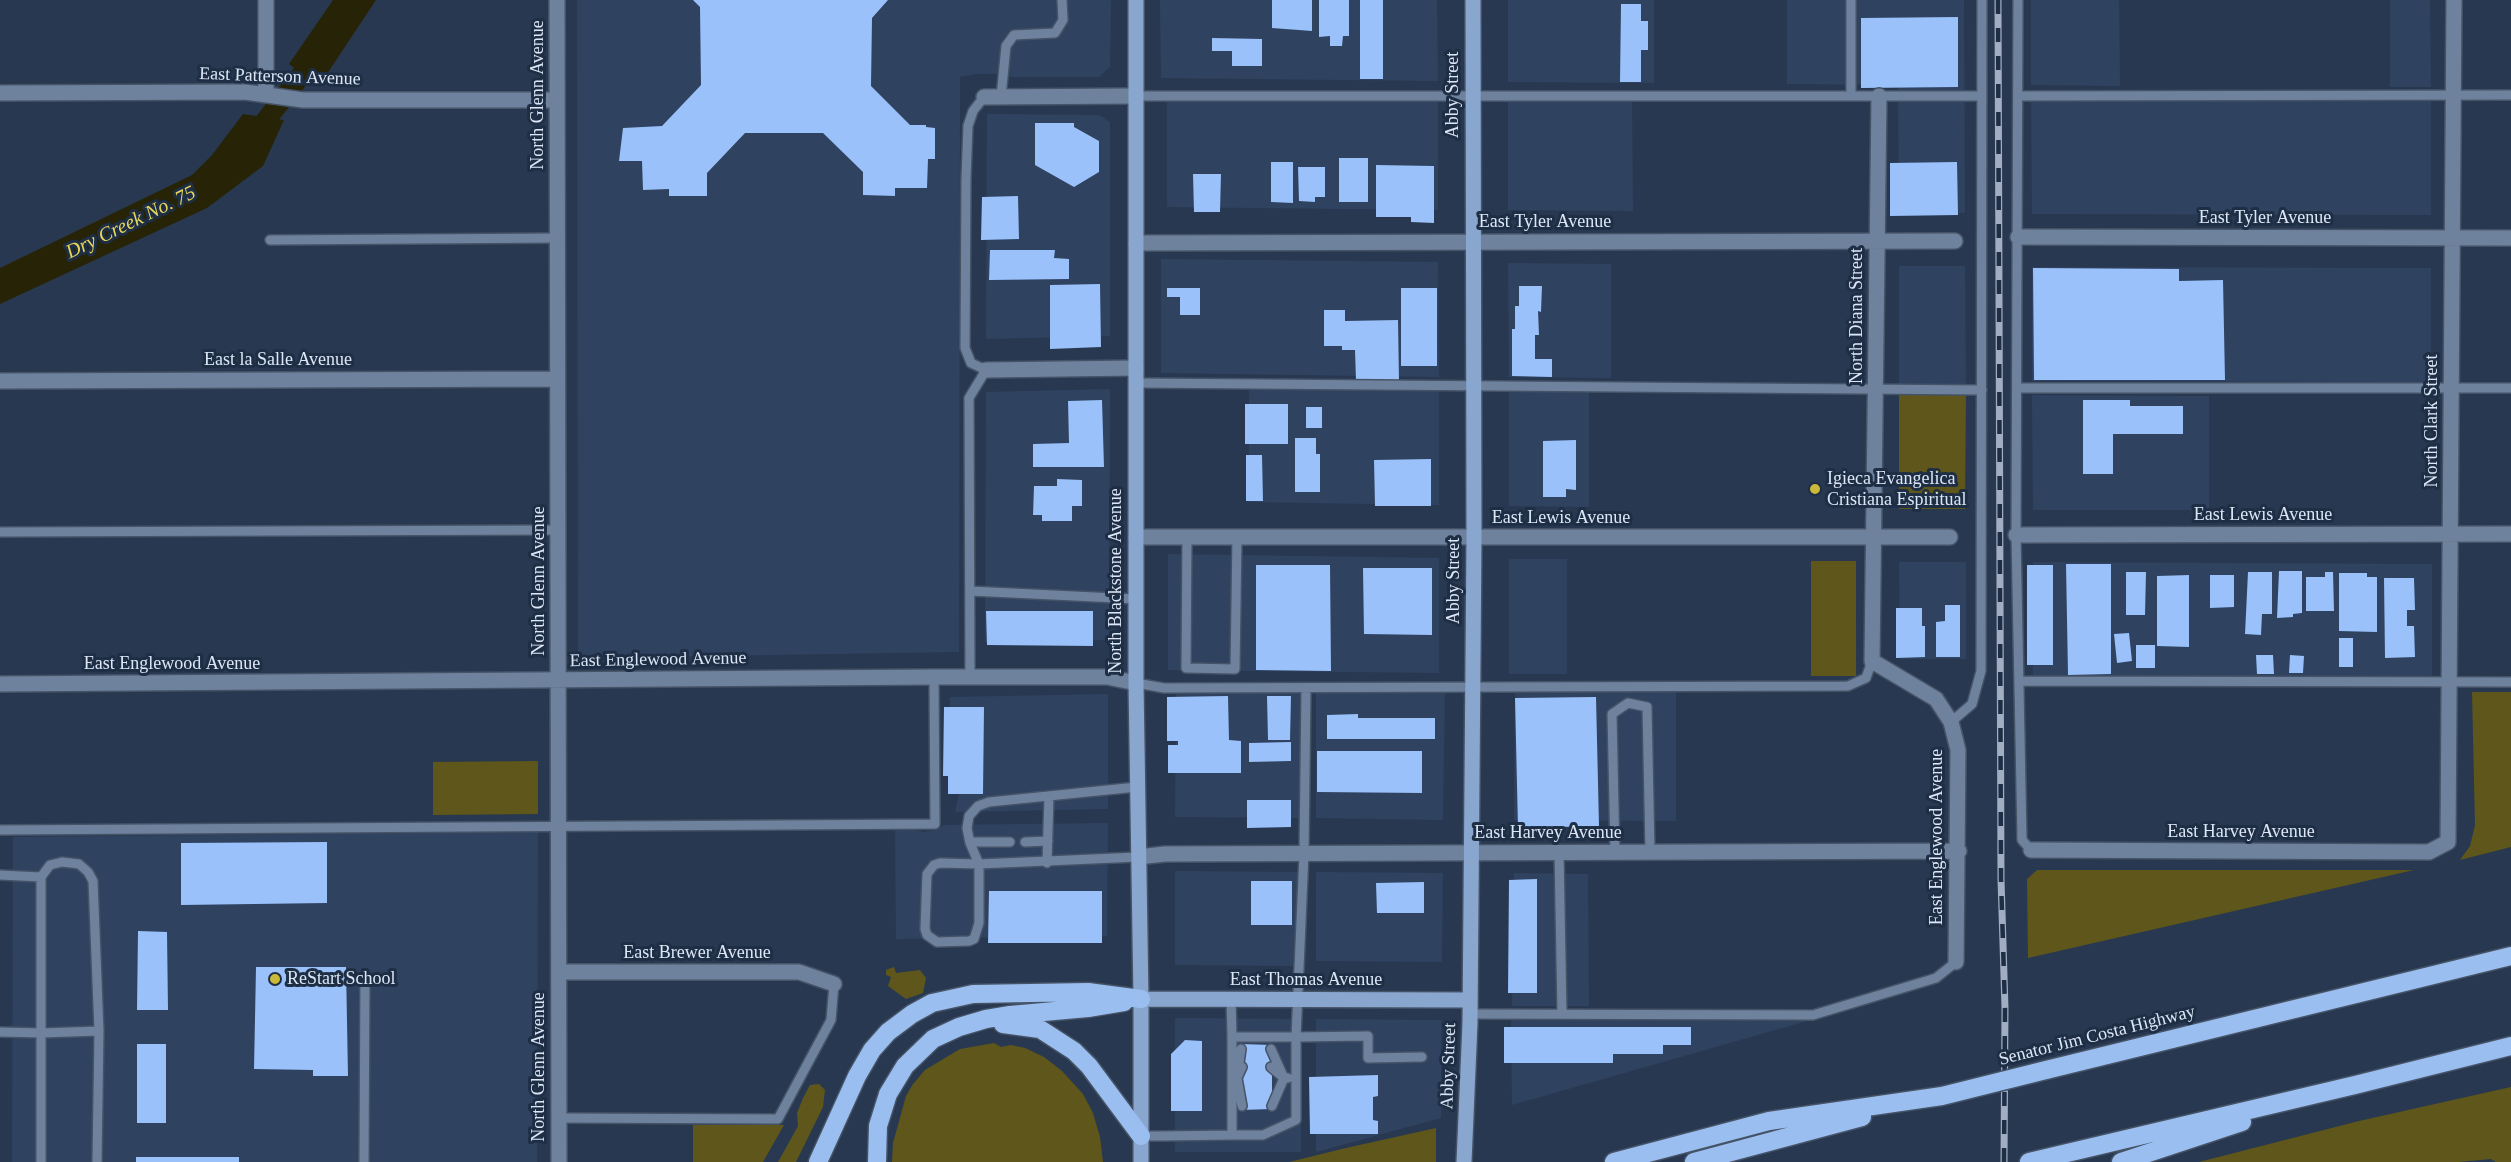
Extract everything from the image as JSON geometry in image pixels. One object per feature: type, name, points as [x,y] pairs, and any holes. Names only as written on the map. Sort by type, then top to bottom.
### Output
[{"type":"highway","name":"Senator Jim Costa Highway","points":[[1694,1162],[1942,1096],[2511,956]]},
{"type":"highway","points":[[818,1162],[857,1076],[872,1050],[888,1032],[912,1014],[932,1003],[973,994],[1088,992],[1141,999]]},
{"type":"highway","points":[[877,1162],[876,1142],[880,1117],[896,1078],[904,1066],[925,1046],[959,1027],[1010,1015],[1088,1008],[1141,999]]},
{"type":"highway","points":[[959,1027],[987,1024],[1024,1025],[1040,1029],[1058,1039],[1089,1066],[1141,1136]]},
{"type":"highway","points":[[2029,1162],[2511,1046]]},
{"type":"highway","points":[[2121,1162],[2355,1085]]},
{"type":"highway","points":[[1614,1162],[1769,1121],[1942,1096]]},
{"type":"main road","name":"North Blackstone Avenue","points":[[1136,0],[1136,683],[1141,1162]]},
{"type":"main road","name":"Abby Street","points":[[1464,1162],[1470,1007],[1474,537],[1473,0]]},
{"type":"main road","name":"East Thomas Avenue","points":[[1141,999],[1298,999],[1470,1007]]},
{"type":"street","points":[[266,0],[268,94]]},
{"type":"street","name":"North Glenn Avenue","points":[[557,0],[559,1162]]},
{"type":"street","name":"North Clark Street","points":[[2448,842],[2454,0]]},
{"type":"street","name":"East Patterson Avenue","points":[[0,93],[268,94],[293,99],[557,100]]},
{"type":"street","points":[[984,97],[1136,96]]},
{"type":"street","name":"North Diana Street","points":[[1873,537],[1877,389],[1879,96]]},
{"type":"street","name":"East Tyler Avenue","points":[[2018,237],[2511,238]]},
{"type":"street","name":"East Tyler Avenue","points":[[1136,243],[1955,241]]},
{"type":"street","points":[[986,370],[1136,376]]},
{"type":"street","name":"East la Salle Avenue","points":[[0,381],[557,379]]},
{"type":"street","name":"East Lewis Avenue","points":[[2016,536],[2511,534]]},
{"type":"street","name":"East Lewis Avenue","points":[[1136,537],[1950,537]]},
{"type":"street","points":[[1872,661],[1873,537]]},
{"type":"street","name":"East Englewood Avenue","points":[[1872,661],[1936,699],[1951,722],[1959,750],[1956,962]]},
{"type":"street","name":"East Englewood Avenue","points":[[0,684],[934,677],[1107,677],[1136,683]]},
{"type":"street","name":"East Harvey Avenue","points":[[2031,850],[2429,852],[2448,842]]},
{"type":"street","name":"East Harvey Avenue","points":[[1138,857],[1165,854],[1959,851]]},
{"type":"street","name":"East Brewer Avenue","points":[[559,972],[800,972],[834,984]]},
{"type":"lane","points":[[1001,97],[1006,46],[1014,35],[1055,33],[1063,20],[1062,0]]},
{"type":"lane","points":[[1851,0],[1851,96]]},
{"type":"lane","points":[[1951,722],[1972,704],[1981,671],[1982,0]]},
{"type":"lane","points":[[2018,0],[2016,536],[2022,840],[2031,850]]},
{"type":"lane","points":[[2018,96],[2511,95]]},
{"type":"lane","points":[[1136,96],[1982,96]]},
{"type":"lane","points":[[970,677],[969,398],[986,370],[971,363],[965,348],[968,126],[973,111],[984,97]]},
{"type":"lane","points":[[270,240],[558,238]]},
{"type":"lane","points":[[1136,376],[1473,387],[1982,390]]},
{"type":"lane","points":[[2017,388],[2511,388]]},
{"type":"lane","points":[[0,532],[559,530]]},
{"type":"lane","points":[[1187,537],[1186,668],[1235,669]]},
{"type":"lane","points":[[1235,688],[1237,537]]},
{"type":"lane","points":[[970,591],[1136,599]]},
{"type":"lane","points":[[1136,683],[1164,688],[1848,686],[1866,678],[1872,661]]},
{"type":"lane","points":[[0,830],[935,824],[934,677]]},
{"type":"lane","points":[[2019,681],[2511,682]]},
{"type":"lane","points":[[1141,1136],[1263,1135],[1296,1120],[1296,1036],[1304,853],[1306,688]]},
{"type":"lane","points":[[1615,852],[1612,714],[1628,703],[1647,707],[1650,852]]},
{"type":"lane","points":[[1137,786],[989,802],[978,806],[969,816],[967,828],[979,864],[979,922],[974,939],[969,941],[931,940],[925,929],[926,881],[929,869],[940,863],[979,864],[1047,863],[1138,857]]},
{"type":"lane","points":[[1047,863],[1049,796]]},
{"type":"lane","points":[[970,842],[1010,842]]},
{"type":"lane","points":[[1025,842],[1048,842]]},
{"type":"lane","points":[[1559,852],[1562,1014]]},
{"type":"lane","points":[[41,1162],[41,877],[50,865],[71,862],[79,864],[88,872],[93,881],[99,1030],[98,1162]]},
{"type":"lane","points":[[0,875],[41,877]]},
{"type":"lane","points":[[1470,1007],[1562,1014],[1813,1015],[1936,978],[1956,962]]},
{"type":"lane","points":[[364,1162],[365,975]]},
{"type":"lane","points":[[559,1118],[778,1119],[831,1020],[834,984]]},
{"type":"lane","points":[[1231,999],[1234,1078],[1232,1135]]},
{"type":"lane","points":[[0,1032],[42,1033],[99,1030]]},
{"type":"lane","points":[[1232,1037],[1368,1036],[1368,1058],[1422,1057]]},
{"type":"lane","points":[[1241,1049],[1234,1078],[1242,1106]]},
{"type":"lane","points":[[1271,1049],[1284,1078],[1272,1106]]},
{"type":"lane","points":[[1234,1078],[1242,1067]]},
{"type":"lane","points":[[1271,1067],[1284,1078],[1296,1078]]},
{"type":"lane","points":[[1234,1078],[1242,1090]]},
{"type":"lane","points":[[1272,1090],[1284,1078]]},
{"type":"shaded area","points":[[577,0],[1111,0],[1110,67],[1099,77],[1013,77],[976,74],[960,77],[959,652],[578,658]]},
{"type":"shaded area","points":[[1160,0],[1437,0],[1438,81],[1161,78]]},
{"type":"shaded area","points":[[1508,0],[1654,0],[1654,83],[1508,82]]},
{"type":"shaded area","points":[[1787,0],[1964,0],[1965,213],[1899,213],[1898,85],[1787,84]]},
{"type":"shaded area","points":[[2031,0],[2119,0],[2120,86],[2031,85]]},
{"type":"shaded area","points":[[2390,0],[2430,0],[2431,87],[2390,87]]},
{"type":"shaded area","points":[[1167,93],[1438,95],[1438,210],[1167,207]]},
{"type":"shaded area","points":[[1508,96],[1632,97],[1633,211],[1508,210]]},
{"type":"shaded area","points":[[2031,99],[2431,101],[2431,215],[2032,214]]},
{"type":"shaded area","points":[[987,114],[1099,115],[1110,122],[1110,336],[986,339]]},
{"type":"shaded area","points":[[1161,259],[1438,262],[1439,377],[1161,373]]},
{"type":"shaded area","points":[[1508,263],[1611,264],[1611,378],[1509,377]]},
{"type":"shaded area","points":[[1899,266],[1965,266],[1966,388],[1899,388]]},
{"type":"shaded area","points":[[2032,267],[2431,268],[2431,382],[2032,381]]},
{"type":"shaded area","points":[[1249,388],[1439,391],[1439,505],[1249,502]]},
{"type":"shaded area","points":[[1899,388],[1966,388],[1965,509],[1899,509]]},
{"type":"shaded area","points":[[1110,389],[1109,640],[985,642],[986,392]]},
{"type":"shaded area","points":[[1509,391],[1589,392],[1589,507],[1509,506]]},
{"type":"shaded area","points":[[2032,395],[2209,396],[2209,510],[2033,510]]},
{"type":"shaded area","points":[[1168,554],[1439,558],[1439,673],[1168,670]]},
{"type":"shaded area","points":[[1509,559],[1567,559],[1567,674],[1509,674]]},
{"type":"shaded area","points":[[1811,561],[1856,561],[1856,676],[1811,676]]},
{"type":"shaded area","points":[[1899,562],[1966,562],[1966,659],[1900,659]]},
{"type":"shaded area","points":[[2033,562],[2432,564],[2432,679],[2033,677]]},
{"type":"shaded area","points":[[1176,683],[1300,685],[1300,818],[1175,817]]},
{"type":"shaded area","points":[[1316,685],[1445,687],[1443,820],[1316,818]]},
{"type":"shaded area","points":[[1515,687],[1676,689],[1676,821],[1514,820]]},
{"type":"shaded area","points":[[2472,692],[2511,692],[2511,847],[2460,860],[2470,846],[2475,825]]},
{"type":"shaded area","points":[[1108,694],[1108,809],[955,812],[959,794],[950,766],[950,697]]},
{"type":"shaded area","points":[[538,761],[538,814],[433,815],[433,762]]},
{"type":"shaded area","points":[[1108,823],[1107,936],[896,939],[895,825],[924,832],[944,825]]},
{"type":"shaded area","name":"ReStart School","points":[[538,832],[537,1162],[12,1162],[13,837]]},
{"type":"shaded area","points":[[2037,870],[2414,870],[2028,958],[2027,879]]},
{"type":"shaded area","points":[[1175,871],[1301,872],[1301,966],[1175,965]]},
{"type":"shaded area","points":[[1316,872],[1443,873],[1442,962],[1316,961]]},
{"type":"shaded area","points":[[1514,873],[1588,874],[1589,1006],[1512,1006]]},
{"type":"shaded area","points":[[894,967],[896,973],[920,970],[926,978],[923,993],[906,999],[888,986],[891,977],[886,975],[886,970]]},
{"type":"shaded area","points":[[1175,1018],[1301,1019],[1301,1152],[1175,1152]]},
{"type":"shaded area","points":[[1316,1019],[1441,1020],[1441,1118],[1316,1152]]},
{"type":"shaded area","points":[[1511,1020],[1523,1020],[1807,1021],[1512,1105]]},
{"type":"shaded area","points":[[994,1043],[1001,1047],[1011,1045],[1025,1048],[1044,1057],[1062,1071],[1083,1094],[1093,1113],[1100,1137],[1103,1162],[892,1162],[893,1143],[906,1096],[925,1070],[960,1049]]},
{"type":"shaded area","points":[[819,1084],[825,1090],[823,1107],[796,1162],[778,1162],[798,1126],[797,1113],[803,1098],[810,1085]]},
{"type":"shaded area","points":[[2511,1087],[2511,1162],[2496,1162],[2491,1159],[2458,1162],[2199,1162],[2359,1121]]},
{"type":"shaded area","points":[[693,1125],[784,1125],[763,1162],[693,1162]]},
{"type":"shaded area","points":[[1436,1128],[1436,1162],[1289,1162],[1346,1148]]},
{"type":"water","points":[[333,0],[376,0],[323,80],[309,80],[289,64]]},
{"type":"water","points":[[243,114],[284,120],[263,166],[207,208],[0,304],[0,268],[192,175],[212,155]]},
{"type":"building","points":[[693,0],[888,0],[872,18],[871,86],[910,125],[926,125],[926,127],[935,128],[935,159],[928,159],[927,188],[895,188],[895,196],[863,195],[863,172],[823,133],[745,133],[707,173],[707,196],[669,196],[669,189],[643,190],[642,161],[619,161],[623,128],[662,126],[701,85],[700,7]]},
{"type":"building","points":[[1272,0],[1312,0],[1312,31],[1272,28]]},
{"type":"building","points":[[1319,0],[1349,0],[1349,36],[1343,36],[1342,46],[1330,46],[1330,36],[1319,37]]},
{"type":"building","points":[[1360,0],[1383,0],[1383,79],[1360,79]]},
{"type":"building","points":[[1621,4],[1641,4],[1641,21],[1648,21],[1648,50],[1641,50],[1641,82],[1620,82]]},
{"type":"building","points":[[1958,17],[1958,87],[1861,88],[1861,18]]},
{"type":"building","points":[[1212,38],[1262,39],[1262,66],[1232,66],[1232,51],[1212,51]]},
{"type":"building","points":[[1035,123],[1074,123],[1074,127],[1099,141],[1099,172],[1074,187],[1035,165]]},
{"type":"building","points":[[1339,158],[1368,158],[1368,202],[1339,202]]},
{"type":"building","points":[[1271,162],[1293,162],[1293,203],[1271,202]]},
{"type":"building","points":[[1957,162],[1958,215],[1890,216],[1890,163]]},
{"type":"building","points":[[1376,165],[1434,166],[1434,223],[1411,222],[1411,217],[1376,217]]},
{"type":"building","points":[[1298,167],[1325,167],[1325,197],[1315,197],[1315,202],[1299,201]]},
{"type":"building","points":[[1193,174],[1221,174],[1220,212],[1194,212]]},
{"type":"building","points":[[1018,196],[1019,239],[981,240],[982,197]]},
{"type":"building","points":[[990,250],[1055,250],[1054,258],[1069,259],[1069,279],[989,280]]},
{"type":"building","points":[[2033,268],[2179,269],[2179,281],[2223,280],[2225,380],[2034,380]]},
{"type":"building","points":[[1100,284],[1101,347],[1050,349],[1050,285]]},
{"type":"building","points":[[1519,286],[1542,286],[1541,312],[1538,311],[1539,335],[1535,335],[1535,359],[1552,359],[1552,377],[1512,376],[1512,329],[1515,329],[1515,306],[1519,306]]},
{"type":"building","points":[[1167,288],[1200,288],[1200,315],[1180,315],[1180,297],[1167,297]]},
{"type":"building","points":[[1401,288],[1437,288],[1437,366],[1401,366]]},
{"type":"building","points":[[1324,310],[1345,310],[1345,321],[1398,320],[1399,381],[1356,381],[1355,350],[1342,350],[1342,346],[1324,346]]},
{"type":"building","points":[[1102,400],[1104,467],[1033,467],[1033,444],[1069,443],[1068,401]]},
{"type":"building","points":[[2083,400],[2130,400],[2130,406],[2183,406],[2183,434],[2113,434],[2113,474],[2083,474]]},
{"type":"building","points":[[1245,404],[1288,404],[1288,444],[1245,444]]},
{"type":"building","points":[[1306,407],[1322,407],[1322,428],[1306,428]]},
{"type":"building","points":[[1295,438],[1316,438],[1316,454],[1320,454],[1320,492],[1295,492]]},
{"type":"building","points":[[1576,440],[1576,490],[1566,489],[1566,497],[1543,497],[1543,441]]},
{"type":"building","points":[[1246,455],[1262,455],[1263,501],[1246,501]]},
{"type":"building","points":[[1431,459],[1431,506],[1375,506],[1374,460]]},
{"type":"building","points":[[1057,479],[1082,480],[1082,506],[1072,506],[1072,521],[1042,521],[1042,515],[1033,515],[1034,486],[1057,486]]},
{"type":"building","points":[[2066,564],[2111,564],[2111,674],[2068,675]]},
{"type":"building","points":[[1256,565],[1330,565],[1331,671],[1256,670]]},
{"type":"building","points":[[2027,565],[2053,565],[2053,665],[2027,665]]},
{"type":"building","points":[[1363,568],[1432,568],[1432,635],[1364,634]]},
{"type":"building","points":[[2279,571],[2302,571],[2302,613],[2293,614],[2293,617],[2277,618]]},
{"type":"building","points":[[2126,572],[2146,572],[2145,615],[2126,615]]},
{"type":"building","points":[[2248,572],[2272,572],[2272,614],[2262,614],[2261,635],[2245,634]]},
{"type":"building","points":[[2325,572],[2333,572],[2334,611],[2306,611],[2306,577],[2325,577]]},
{"type":"building","points":[[2339,573],[2367,573],[2367,577],[2377,577],[2377,632],[2339,631]]},
{"type":"building","points":[[2189,575],[2189,647],[2157,646],[2157,576]]},
{"type":"building","points":[[2210,575],[2234,575],[2234,607],[2210,608]]},
{"type":"building","points":[[2384,578],[2414,578],[2415,610],[2407,610],[2407,626],[2414,626],[2415,657],[2385,658]]},
{"type":"building","points":[[1945,605],[1960,605],[1960,657],[1936,657],[1936,622],[1945,621]]},
{"type":"building","points":[[1896,608],[1922,608],[1922,626],[1925,626],[1925,657],[1896,658]]},
{"type":"building","points":[[986,611],[1093,611],[1093,646],[987,645]]},
{"type":"building","points":[[2129,633],[2132,661],[2117,663],[2114,634]]},
{"type":"building","points":[[2339,638],[2353,638],[2353,667],[2339,667]]},
{"type":"building","points":[[2136,645],[2155,645],[2155,668],[2136,668]]},
{"type":"building","points":[[2256,655],[2273,655],[2274,674],[2257,674]]},
{"type":"building","points":[[2290,655],[2304,656],[2303,673],[2289,673]]},
{"type":"building","points":[[1228,696],[1229,740],[1241,741],[1241,773],[1168,773],[1168,745],[1178,745],[1178,741],[1167,741],[1167,697]]},
{"type":"building","points":[[1267,696],[1291,696],[1290,740],[1268,740]]},
{"type":"building","points":[[1596,697],[1599,826],[1518,828],[1515,698]]},
{"type":"building","points":[[944,707],[984,707],[983,794],[948,794],[948,776],[943,776]]},
{"type":"building","points":[[1358,714],[1358,718],[1435,718],[1435,739],[1327,739],[1327,715]]},
{"type":"building","points":[[1291,742],[1291,761],[1249,762],[1249,743]]},
{"type":"building","points":[[1317,751],[1422,751],[1422,793],[1317,792]]},
{"type":"building","points":[[1247,800],[1291,800],[1291,827],[1247,828]]},
{"type":"building","points":[[327,842],[327,903],[181,905],[181,843]]},
{"type":"building","points":[[1537,879],[1537,993],[1508,993],[1509,880]]},
{"type":"building","points":[[1251,881],[1292,881],[1292,925],[1251,925]]},
{"type":"building","points":[[1424,882],[1424,913],[1377,913],[1376,883]]},
{"type":"building","points":[[989,891],[1102,891],[1102,943],[988,943]]},
{"type":"building","points":[[138,931],[167,932],[168,1010],[137,1010]]},
{"type":"building","points":[[256,967],[346,967],[348,1076],[313,1076],[313,1070],[254,1069]]},
{"type":"building","points":[[1504,1027],[1691,1027],[1691,1045],[1663,1045],[1663,1054],[1613,1054],[1613,1063],[1504,1063]]},
{"type":"building","points":[[1185,1040],[1202,1041],[1202,1111],[1171,1111],[1171,1054]]},
{"type":"building","points":[[137,1044],[166,1044],[166,1123],[137,1123]]},
{"type":"building","points":[[1241,1044],[1272,1045],[1272,1109],[1241,1110]]},
{"type":"building","points":[[1378,1075],[1378,1096],[1373,1097],[1373,1120],[1378,1121],[1378,1134],[1310,1134],[1309,1077]]},
{"type":"building","points":[[136,1157],[239,1157],[239,1162],[136,1162]]},
{"type":"waterway","name":"Dry Creek No. 75","points":[[252,138],[317,55]]},
{"type":"railway","points":[[1998,0],[2004,1162]]},
{"type":"place","name":"Igieca Evangelica Cristiana Espiritual","points":[[1815,489]]},
{"type":"place","name":"ReStart School","points":[[275,979]]}]
